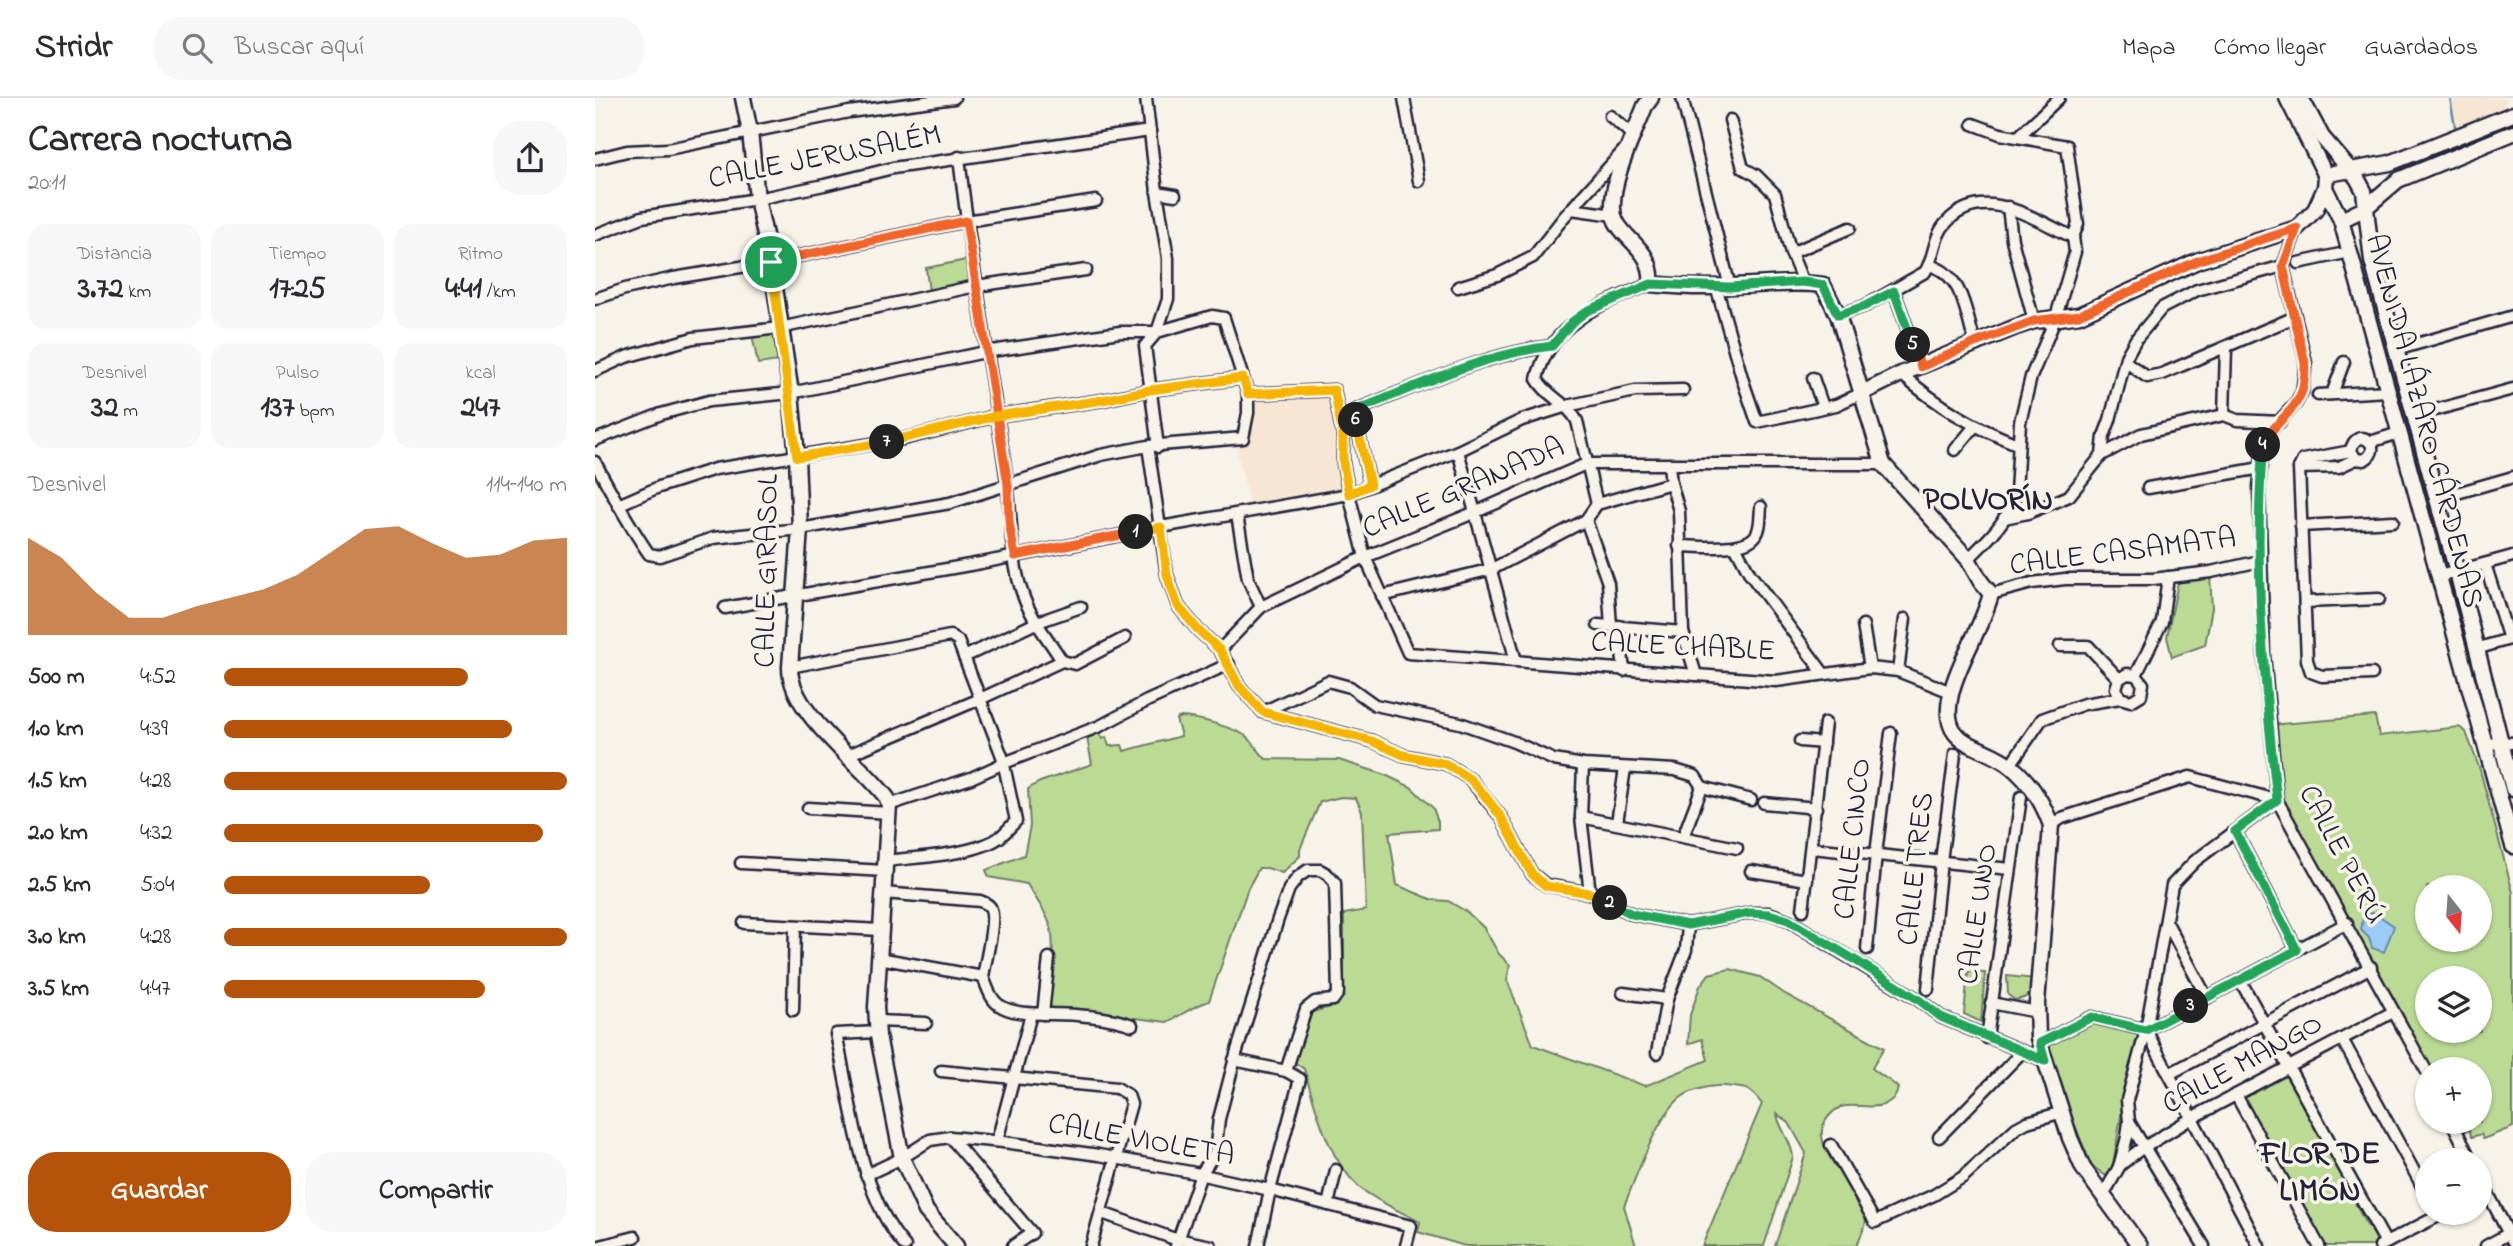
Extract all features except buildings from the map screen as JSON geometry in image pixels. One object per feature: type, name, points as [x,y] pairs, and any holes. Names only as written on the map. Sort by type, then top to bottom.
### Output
[{"type":"street","name":"CALLE GIRASOL","points":[[743,98],[751,132],[757,199],[771,262],[797,457],[800,529],[790,667],[792,686],[819,725],[879,787],[887,798],[889,809]]},
{"type":"street","points":[[595,159],[627,151],[668,149],[849,112],[954,98]]},
{"type":"street","points":[[1146,98],[1168,258],[1168,299],[1157,332],[1145,346],[1156,510],[1167,575],[1178,606],[1198,630],[1220,650],[1239,686],[1263,712],[1372,741],[1403,755],[1446,764],[1470,779],[1485,796],[1501,817],[1532,874],[1546,886],[1590,893],[1632,914],[1688,925],[1750,913],[1769,914],[1788,920],[1919,1000],[1941,1017],[2045,1061]]},
{"type":"street","points":[[1403,98],[1419,181]]},
{"type":"street","points":[[1651,98],[1644,106],[1618,178],[1612,209],[1620,227],[1650,263],[1651,284]]},
{"type":"street","points":[[1682,98],[1742,381],[1757,422],[1836,405],[1975,343],[2034,321],[2079,315],[2197,261],[2297,228]]},
{"type":"street","points":[[2018,137],[2059,98]]},
{"type":"street","name":"AVENIDA LÁZARO CÁRDENAS","points":[[2287,98],[2326,182],[2350,252],[2513,846]]},
{"type":"street","name":"AVENIDA LÁZARO CÁRDENAS","points":[[2301,98],[2322,137],[2351,170],[2364,191],[2372,261],[2476,649],[2507,743],[2513,789]]},
{"type":"street","points":[[2102,455],[2103,436],[2110,420],[2126,357],[2136,339],[2162,308],[2197,290],[2283,266],[2297,228],[2315,210],[2326,182],[2351,170],[2390,163],[2513,114]]},
{"type":"street","points":[[1610,116],[1633,139]]},
{"type":"street","points":[[1730,120],[1743,168],[1756,175],[1775,194],[1791,253],[1803,282]]},
{"type":"street","points":[[1968,559],[1993,534],[2016,493],[2020,422],[2031,377],[2056,317],[2075,252],[2073,237],[2078,224],[2067,146],[2000,134],[1973,124]]},
{"type":"street","name":"CALLE JERUSALÉM","points":[[595,234],[642,217],[824,186],[893,168],[1150,131]]},
{"type":"street","points":[[2315,210],[2338,214],[2364,209],[2398,180],[2513,133]]},
{"type":"street","points":[[1458,287],[1497,275],[1533,257],[1633,139]]},
{"type":"street","points":[[959,157],[985,352],[1008,485],[1009,522],[1015,556],[1024,597],[1062,661]]},
{"type":"street","points":[[1157,192],[1175,195]]},
{"type":"street","points":[[595,299],[674,278],[771,262],[966,221],[1096,201]]},
{"type":"street","points":[[1838,315],[1865,306],[1925,272],[1930,265],[1939,234],[1947,221],[1965,209],[1983,203],[2008,207],[2073,237]]},
{"type":"street","points":[[2008,207],[2012,240],[2034,321]]},
{"type":"street","points":[[1571,209],[1614,215]]},
{"type":"street","points":[[1791,253],[1850,228]]},
{"type":"street","points":[[2298,263],[2350,252]]},
{"type":"street","points":[[1168,258],[1180,258]]},
{"type":"street","points":[[1930,265],[1945,272],[1953,281],[1961,296],[1975,343]]},
{"type":"street","name":"CALLE PERÚ","points":[[2283,266],[2305,363],[2302,392],[2263,443],[2261,468],[2260,561],[2269,725],[2277,800],[2418,1057]]},
{"type":"street","points":[[595,370],[626,357],[692,338],[780,328],[976,286],[1086,270]]},
{"type":"street","points":[[1597,504],[1577,421],[1567,406],[1543,391],[1537,379],[1540,366],[1552,346],[1572,322],[1587,311],[1651,284],[1723,287],[1803,282],[1823,285],[1838,315],[1883,464],[1968,559],[1991,594],[1951,692],[1948,712],[1951,729],[1959,740],[2010,765],[2024,778],[2045,806],[2052,825],[2038,1012],[2040,1043],[2070,1138],[2083,1168],[2140,1246]]},
{"type":"street","points":[[1894,291],[1921,367]]},
{"type":"street","points":[[595,440],[661,414],[709,401],[790,393],[985,352],[1120,332],[1157,332],[1212,316],[1224,318],[1248,394],[1248,413],[1243,438],[1101,455],[950,503],[800,529],[713,538],[660,556],[649,554],[595,462]]},
{"type":"street","points":[[2396,350],[2513,316]]},
{"type":"street","points":[[2126,362],[2147,377],[2162,374],[2295,317]]},
{"type":"street","points":[[1370,485],[1354,411],[1477,363],[1523,350],[1552,346]]},
{"type":"street","points":[[2224,415],[2226,348]]},
{"type":"street","points":[[2332,394],[2344,362]]},
{"type":"street","points":[[1901,374],[1933,401],[1975,426],[2017,444]]},
{"type":"street","points":[[618,505],[659,487],[715,469],[903,439],[996,416],[1150,390],[1243,378]]},
{"type":"street","points":[[1813,378],[1823,407]]},
{"type":"street","points":[[1248,394],[1334,390],[1343,436],[1343,463],[1349,494],[1365,556],[1382,596],[1492,569],[1586,520],[1597,504],[1671,483]]},
{"type":"street","points":[[725,608],[1349,494],[1458,451],[1523,420],[1567,406],[1636,391],[1683,390]]},
{"type":"street","points":[[2413,416],[2513,390]]},
{"type":"street","points":[[2318,395],[2388,391]]},
{"type":"street","points":[[2004,518],[2028,513],[2069,496],[2102,455],[2141,434],[2224,415],[2237,420],[2280,422]]},
{"type":"street","points":[[1955,450],[1975,426]]},
{"type":"street","points":[[2370,442],[2399,433]]},
{"type":"street","points":[[2353,455],[2352,444],[2357,439],[2364,438],[2370,442],[2373,449],[2370,456],[2364,460],[2353,455],[2303,460],[2298,468],[2307,660],[2311,672],[2322,676],[2372,674]]},
{"type":"street","points":[[1458,451],[1516,661]]},
{"type":"street","name":"CALLE GRANADA","points":[[1220,650],[1261,607],[1365,556],[1476,513],[1587,464],[1883,464]]},
{"type":"street","points":[[1669,465],[1679,511],[1683,632],[1696,675]]},
{"type":"street","points":[[2148,488],[2261,468]]},
{"type":"street","points":[[2436,499],[2513,477]]},
{"type":"street","points":[[1679,546],[1735,546],[1750,543],[1758,533],[1761,507]]},
{"type":"street","points":[[1237,515],[1248,579],[1261,607]]},
{"type":"street","points":[[1586,520],[1608,583],[1624,671]]},
{"type":"street","points":[[2301,526],[2393,521]]},
{"type":"street","points":[[1735,546],[1749,574],[1824,674]]},
{"type":"street","points":[[2439,576],[2513,556]]},
{"type":"street","name":"CALLE CASAMATA","points":[[1991,594],[2032,583],[2065,579],[2129,580],[2168,577],[2211,572],[2260,561]]},
{"type":"street","points":[[2476,649],[2511,639],[2485,564]]},
{"type":"street","points":[[2136,674],[2162,622],[2168,577]]},
{"type":"street","name":"CALLE CHABLE","points":[[1382,596],[1408,653],[1776,681],[1870,668],[1898,671],[1951,692]]},
{"type":"street","points":[[2305,602],[2379,599]]},
{"type":"street","points":[[964,657],[1038,622],[1081,607]]},
{"type":"street","points":[[1898,671],[1905,619]]},
{"type":"street","points":[[1598,625],[1683,632]]},
{"type":"street","points":[[1863,625],[1870,668]]},
{"type":"street","points":[[741,863],[885,866],[984,845],[1000,836],[1016,821],[1004,763],[958,641],[950,636],[790,667]]},
{"type":"street","points":[[848,755],[1062,661],[1075,664],[1125,638]]},
{"type":"street","points":[[2060,646],[2088,646],[2119,678]]},
{"type":"street","points":[[808,808],[889,809],[1100,726],[1147,701],[1229,664]]},
{"type":"street","points":[[2120,698],[2116,688],[2119,678],[2136,674]]},
{"type":"street","points":[[2010,765],[2042,719],[2084,704],[2120,698],[2131,701],[2141,695],[2143,684],[2136,674]]},
{"type":"street","points":[[1263,712],[1328,681],[1350,687],[1375,705],[1460,723],[1554,760],[1583,765],[1675,770],[1695,776],[1702,787],[1751,800]]},
{"type":"street","points":[[1803,910],[1825,723]]},
{"type":"street","name":"CALLE CINCO","points":[[1867,949],[1875,854],[1891,733]]},
{"type":"street","points":[[1800,741],[1823,743]]},
{"type":"street","points":[[2485,746],[2507,743]]},
{"type":"street","name":"CALLE TRES","points":[[1928,989],[1955,754]]},
{"type":"street","points":[[1583,765],[1581,817],[1590,893]]},
{"type":"street","points":[[1617,823],[1625,768]]},
{"type":"street","points":[[2052,825],[2062,818],[2190,777],[2277,800]]},
{"type":"street","points":[[1683,837],[1702,787]]},
{"type":"street","name":"CALLE UNO","points":[[1987,1038],[2021,797]]},
{"type":"street","points":[[2104,1194],[2119,1167],[2129,1122],[2127,1100],[2146,1030],[2172,885],[2195,861],[2277,800]]},
{"type":"street","points":[[1764,803],[1816,808]]},
{"type":"street","points":[[889,809],[877,1026],[902,1158],[926,1211],[956,1246]]},
{"type":"street","points":[[1581,817],[1737,848]]},
{"type":"street","points":[[2235,831],[2297,950]]},
{"type":"street","points":[[1812,848],[2010,869]]},
{"type":"street","points":[[1177,1242],[1201,1174],[1215,1153],[1219,1119],[1234,1060],[1289,888],[1308,870],[1320,870],[1335,884],[1338,993],[1333,1000],[1315,1002],[1306,1009],[1286,1071]]},
{"type":"street","points":[[1751,871],[1807,880]]},
{"type":"street","points":[[883,893],[980,901],[988,904],[992,910],[983,977],[998,1005],[1031,1014],[1115,1018],[1132,1025]]},
{"type":"street","points":[[2166,922],[2207,998]]},
{"type":"street","points":[[744,923],[881,930]]},
{"type":"street","points":[[2040,1043],[2092,1017],[2146,1030],[2347,923]]},
{"type":"street","points":[[1657,1053],[1667,999],[1686,950],[1688,925]]},
{"type":"street","points":[[793,1010],[795,926]]},
{"type":"street","points":[[879,958],[983,977]]},
{"type":"street","points":[[1044,1014],[1049,958]]},
{"type":"street","points":[[2169,1074],[2371,967]]},
{"type":"street","points":[[2241,980],[2382,1245],[2419,1225]]},
{"type":"street","points":[[1623,993],[1667,999]]},
{"type":"street","points":[[1991,1003],[2038,1012]]},
{"type":"street","name":"CALLE MANGO","points":[[2119,1167],[2192,1118],[2393,1012]]},
{"type":"street","points":[[997,1141],[1031,1014]]},
{"type":"street","points":[[905,1246],[890,1227],[866,1175],[837,1034],[877,1026],[926,1023]]},
{"type":"street","points":[[2146,1030],[2259,1246]]},
{"type":"street","points":[[2342,1039],[2415,1173]]},
{"type":"street","points":[[1938,1137],[2022,1052]]},
{"type":"street","points":[[1234,1060],[1286,1071],[1300,1079],[1258,1246]]},
{"type":"street","points":[[941,1071],[1117,1088],[1128,1095],[1131,1104],[1091,1246]]},
{"type":"street","points":[[2236,1095],[2319,1246]]},
{"type":"street","points":[[1831,1145],[1875,1223],[1934,1195],[1963,1177],[2016,1128],[2027,1122],[2063,1112]]},
{"type":"street","points":[[2129,1122],[2204,1246]]},
{"type":"street","points":[[950,1137],[1032,1233],[1013,1246]]},
{"type":"street","name":"CALLE VIOLETA","points":[[866,1175],[902,1158],[930,1140],[950,1137],[997,1141],[1201,1174],[1412,1226],[1406,1246]]},
{"type":"street","points":[[1328,1205],[1336,1170]]},
{"type":"street","points":[[2486,1246],[2511,1238],[2492,1207]]},
{"type":"street","points":[[1102,1213],[1177,1242],[1211,1246]]},
{"type":"street","points":[[600,1246],[635,1237]]},
{"type":"shaded area","points":[[2450,98],[2507,98],[2502,114],[2457,138]]},
{"type":"shaded area","points":[[1328,396],[1341,489],[1250,505],[1236,448],[1249,438],[1257,401]]},
{"type":"green space","points":[[966,260],[971,283],[929,292],[926,268]]},
{"type":"green space","points":[[775,332],[779,361],[758,364],[752,335]]},
{"type":"green space","points":[[2210,575],[2212,608],[2205,645],[2172,657],[2167,637],[2178,582]]},
{"type":"green space","points":[[2375,716],[2379,736],[2459,727],[2466,732],[2480,770],[2513,893],[2513,1127],[2483,1139],[2481,1134],[2492,1134],[2492,1057],[2417,1057],[2284,803],[2269,725]]},
{"type":"green space","points":[[1181,717],[1234,730],[1250,739],[1266,759],[1339,760],[1383,774],[1411,787],[1433,808],[1438,829],[1389,833],[1397,885],[1433,900],[1448,901],[1467,912],[1484,928],[1499,954],[1510,965],[1507,980],[1533,1045],[1645,1086],[1708,1060],[1702,1039],[1688,1044],[1690,1015],[1700,986],[1709,974],[1730,969],[1760,977],[1785,994],[1884,1048],[1872,1068],[1898,1088],[1896,1095],[1883,1105],[1841,1107],[1829,1116],[1822,1131],[1827,1152],[1865,1212],[1865,1224],[1856,1246],[1775,1246],[1806,1153],[1789,1123],[1777,1114],[1793,1157],[1764,1246],[1702,1246],[1762,1104],[1750,1091],[1738,1087],[1714,1086],[1689,1093],[1679,1099],[1662,1121],[1647,1149],[1624,1206],[1636,1246],[1465,1246],[1418,1232],[1420,1222],[1359,1187],[1338,1161],[1318,1116],[1304,1069],[1294,1062],[1312,1012],[1334,1006],[1344,994],[1344,914],[1366,910],[1362,812],[1356,798],[1341,797],[1320,802],[1300,849],[1300,856],[1282,873],[1259,868],[1248,888],[1209,1001],[1167,1022],[1046,1007],[1053,947],[1047,916],[1027,884],[989,877],[986,870],[1024,855],[1030,826],[1028,789],[1040,782],[1092,764],[1087,738],[1093,736],[1093,733],[1098,730],[1102,739],[1106,737],[1109,746],[1122,745],[1124,751],[1181,736],[1176,719]]},
{"type":"green space","points":[[1968,972],[1985,973],[1981,1022],[1964,1014]]},
{"type":"green space","points":[[2007,976],[2036,979],[2030,994],[2015,1000],[2008,995]]},
{"type":"green space","points":[[2093,1022],[2144,1032],[2121,1116],[2112,1171],[2106,1176],[2091,1165],[2052,1069],[2048,1044]]},
{"type":"green space","points":[[2287,1069],[2338,1160],[2364,1221],[2381,1244],[2320,1246],[2237,1095]]},
{"type":"water","points":[[2364,913],[2375,913],[2394,926],[2384,952],[2372,948],[2369,938],[2361,930]]},
{"type":"waterway","points":[[2450,98],[2456,132]]},
{"type":"district","name":"POLVORÍN","points":[[1988,501]]},
{"type":"district","name":"FLOR DE LIMÓN","points":[[2320,1174]]},
{"type":"route","points":[[771,262],[797,457],[903,439],[996,416],[1150,390],[1243,378],[1248,394],[1334,390],[1343,436],[1343,463],[1349,494],[1370,485],[1354,411],[1477,363],[1523,350],[1552,346],[1572,322],[1587,311],[1651,284],[1730,287],[1803,282],[1823,285],[1838,315],[1865,306],[1894,291],[1921,367],[2034,321],[2079,315],[2197,261],[2297,228],[2283,266],[2305,363],[2302,392],[2263,443],[2259,488],[2269,725],[2277,800],[2235,831],[2297,950],[2146,1030],[2092,1017],[2040,1043],[2045,1061],[1941,1017],[1919,1000],[1788,920],[1769,914],[1750,913],[1688,925],[1632,914],[1590,893],[1546,886],[1532,874],[1501,817],[1485,796],[1470,779],[1446,764],[1403,755],[1372,741],[1263,712],[1239,686],[1220,650],[1198,630],[1178,606],[1167,575],[1161,527],[1015,556],[1009,522],[1008,485],[996,416],[985,352],[966,221],[771,262]]}]
